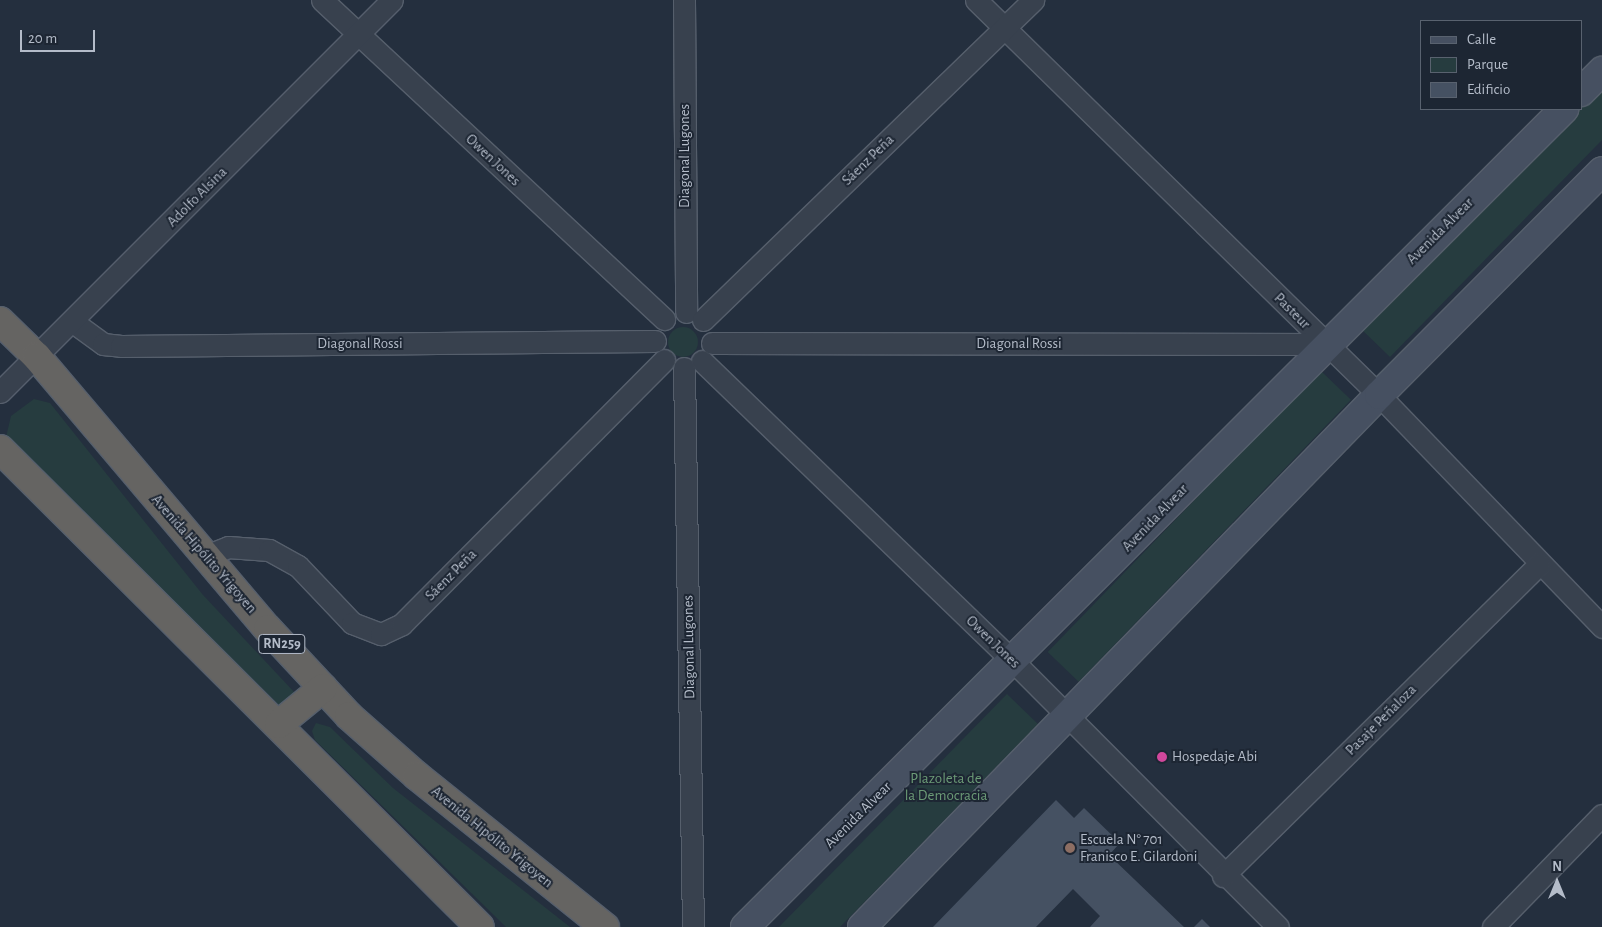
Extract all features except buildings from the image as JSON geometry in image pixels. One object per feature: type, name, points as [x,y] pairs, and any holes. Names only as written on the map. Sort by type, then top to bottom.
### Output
[{"type":"highway","name":"Avenida Hipólito Yrigoyen","points":[[0,321],[37,357],[205,556],[349,716],[417,776],[605,927]]},
{"type":"highway","points":[[0,449],[279,724],[480,927]]},
{"type":"highway","points":[[279,724],[323,688]]},
{"type":"main road","points":[[1582,91],[1602,71]]},
{"type":"main road","name":"Avenida Alvear","points":[[745,927],[1014,662],[1326,344],[1563,110]]},
{"type":"main road","points":[[862,927],[1379,395],[1602,171]]},
{"type":"street","name":"Owen Jones","points":[[322,0],[357,35],[664,319]]},
{"type":"street","name":"Adolfo Alsina","points":[[0,392],[73,322],[392,0]]},
{"type":"street","name":"Diagonal Lugones","points":[[684,0],[694,316]]},
{"type":"street","name":"Pasteur","points":[[976,0],[1379,395],[1539,564],[1602,627]]},
{"type":"street","name":"Sáenz Peña","points":[[694,316],[1005,29],[1033,0]]},
{"type":"street","points":[[694,316],[710,330],[699,357],[660,351],[658,326],[664,319],[694,316]]},
{"type":"street","name":"Diagonal Rossi","points":[[73,322],[103,344],[121,346],[660,351]]},
{"type":"street","name":"Diagonal Rossi","points":[[699,357],[1326,344]]},
{"type":"street","name":"Sáenz Peña","points":[[205,556],[228,547],[269,550],[298,566],[352,623],[381,634],[402,624],[660,351]]},
{"type":"street","name":"Owen Jones","points":[[699,357],[1014,662],[1223,876],[1278,927]]},
{"type":"street","name":"Diagonal Lugones","points":[[693,927],[699,357]]},
{"type":"street","name":"Pasaje Peñaloza","points":[[1223,876],[1539,564]]},
{"type":"street","points":[[1492,927],[1602,816]]},
{"type":"green space","points":[[1602,79],[1602,140],[1390,357],[1359,327],[1572,110],[1582,110],[1582,99]]},
{"type":"green space","points":[[683,327],[694,331],[698,342],[694,353],[683,357],[672,353],[668,342],[672,331]]},
{"type":"green space","points":[[1320,370],[1351,400],[1079,682],[1048,652]]},
{"type":"green space","points":[[34,399],[50,403],[203,595],[295,693],[292,706],[279,705],[6,437],[11,416]]},
{"type":"green space","name":"Plazoleta de la Democracia","points":[[1007,694],[1038,724],[840,927],[779,927]]},
{"type":"green space","points":[[316,723],[330,727],[393,788],[570,927],[506,927],[315,740],[312,731]]},
{"type":"place","name":"Hospedaje Abi","points":[[1162,757]]},
{"type":"place","name":"Escuela N° 701 Franisco E. Gilardoni","points":[[1070,848]]}]
